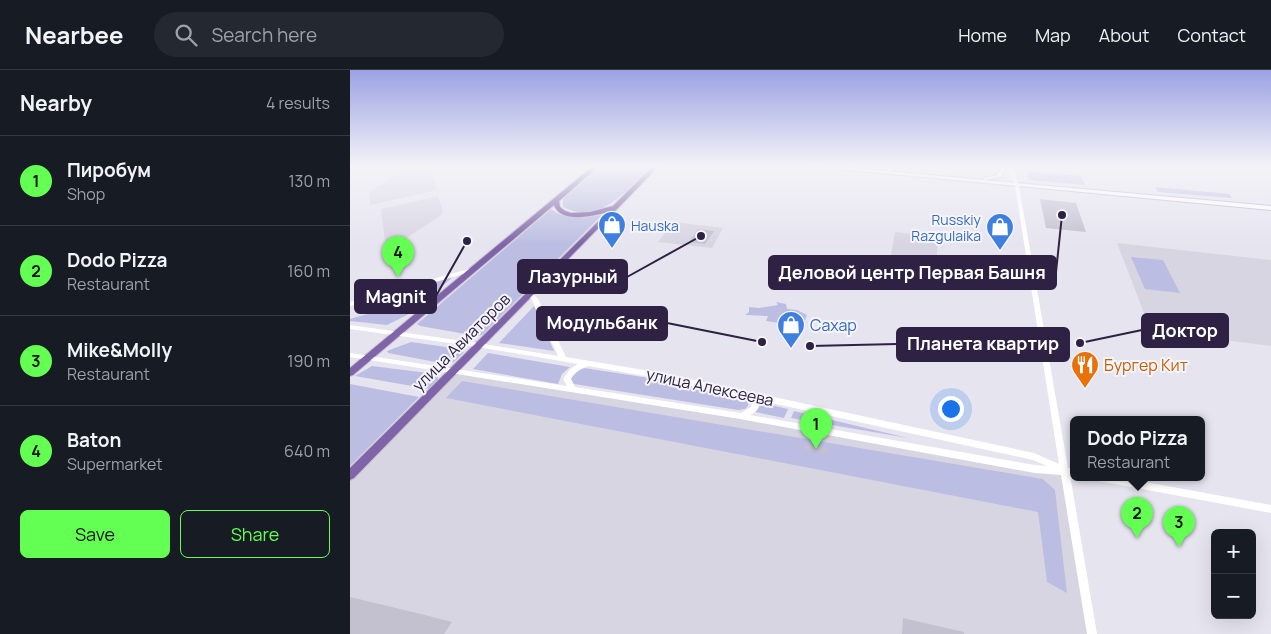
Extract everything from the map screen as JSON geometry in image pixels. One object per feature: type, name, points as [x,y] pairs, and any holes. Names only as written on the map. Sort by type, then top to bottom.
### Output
[{"type":"main road","points":[[350,373],[565,192]]},
{"type":"main road","name":"улица Авиаторов","points":[[350,475],[631,192]]},
{"type":"main road","points":[[1119,192],[1271,206]]},
{"type":"main road","points":[[556,200],[558,208],[562,212],[571,215],[596,213],[616,207]]},
{"type":"street","points":[[1017,192],[1039,328],[1069,471]]},
{"type":"street","points":[[350,304],[472,270]]},
{"type":"street","points":[[530,294],[535,299],[563,360]]},
{"type":"street","name":"улица Алексеева","points":[[350,328],[587,364],[751,395],[833,415],[1034,457],[1069,471]]},
{"type":"street","name":"улица Алексеева","points":[[350,355],[742,416],[1035,469],[1069,471]]},
{"type":"street","points":[[572,390],[566,379],[576,368],[587,364]]},
{"type":"street","points":[[742,416],[754,409],[756,404],[751,395]]},
{"type":"street","points":[[1070,481],[1092,634]]},
{"type":"street","points":[[1120,481],[1271,509]]},
{"type":"shaded area","points":[[369,192],[427,192],[370,205]]},
{"type":"shaded area","points":[[571,192],[625,192],[612,202],[589,212],[576,212],[563,207],[563,199]]},
{"type":"shaded area","points":[[1162,192],[1211,192],[1229,194],[1232,198]]},
{"type":"shaded area","points":[[438,196],[443,212],[441,215],[399,243],[385,241],[381,209]]},
{"type":"shaded area","points":[[551,209],[569,217],[582,218],[602,215],[482,335],[477,336],[417,324]]},
{"type":"shaded area","points":[[674,222],[723,228],[712,248],[658,242]]},
{"type":"shaded area","points":[[895,232],[938,237],[936,267],[890,261]]},
{"type":"shaded area","points":[[1117,243],[1271,260],[1271,346],[1151,331]]},
{"type":"shaded area","points":[[1131,257],[1163,260],[1180,293],[1145,289]]},
{"type":"shaded area","points":[[453,277],[409,314],[387,325],[350,321],[350,319],[398,305],[397,293]]},
{"type":"shaded area","points":[[776,302],[786,304],[787,309],[797,310],[807,315],[804,323],[799,323],[789,317],[786,324],[766,321],[768,316],[745,315],[749,312],[749,307],[759,308],[778,305]]},
{"type":"shaded area","points":[[534,306],[554,351],[499,343]]},
{"type":"shaded area","points":[[411,342],[460,349],[464,352],[454,362],[446,364],[388,353],[387,351]]},
{"type":"shaded area","points":[[488,353],[570,367],[562,374],[558,384],[473,369]]},
{"type":"shaded area","points":[[372,366],[436,374],[439,380],[429,389],[355,376]]},
{"type":"shaded area","points":[[584,368],[656,379],[738,397],[749,401],[748,406],[745,409],[738,410],[574,384],[569,380],[577,370]]},
{"type":"shaded area","points":[[452,371],[1065,470],[1092,634],[350,634],[350,475]]},
{"type":"shaded area","points":[[462,381],[1043,479],[1055,490],[1067,593],[1047,582],[1038,512],[446,398]]},
{"type":"shaded area","points":[[350,384],[419,397],[350,466]]},
{"type":"shaded area","points":[[759,402],[788,409],[784,418],[755,412]]},
{"type":"shaded area","points":[[794,411],[908,438],[791,418]]},
{"type":"building","points":[[1040,199],[1076,203],[1086,232],[1046,228]]},
{"type":"building","points":[[698,229],[714,231],[705,244],[689,242]]},
{"type":"building","points":[[806,444],[828,448],[826,454],[804,450]]},
{"type":"building","points":[[350,597],[452,622],[444,634],[350,634]]},
{"type":"building","points":[[903,618],[964,632],[964,634],[902,634]]},
{"type":"place","name":"Деловой центр Первая Башня","points":[[1062,215]]},
{"type":"place","name":"Лазурный","points":[[701,236]]},
{"type":"place","name":"Magnit","points":[[467,241]]},
{"type":"place","name":"Hauska","points":[[612,249]]},
{"type":"place","name":"Russkiy Razgulaika","points":[[1000,251]]},
{"type":"place","name":"Baton","points":[[398,277]]},
{"type":"place","name":"Модульбанк","points":[[762,342]]},
{"type":"place","name":"Доктор","points":[[1080,343]]},
{"type":"place","name":"Планета квартир","points":[[810,346]]},
{"type":"place","name":"Сахар","points":[[791,349]]},
{"type":"place","name":"Бургер Кит","points":[[1085,389]]},
{"type":"place","name":"Пиробум","points":[[816,449]]},
{"type":"place","name":"Dodo Pizza","points":[[1137,538]]},
{"type":"place","name":"Mike&Molly","points":[[1179,547]]}]
